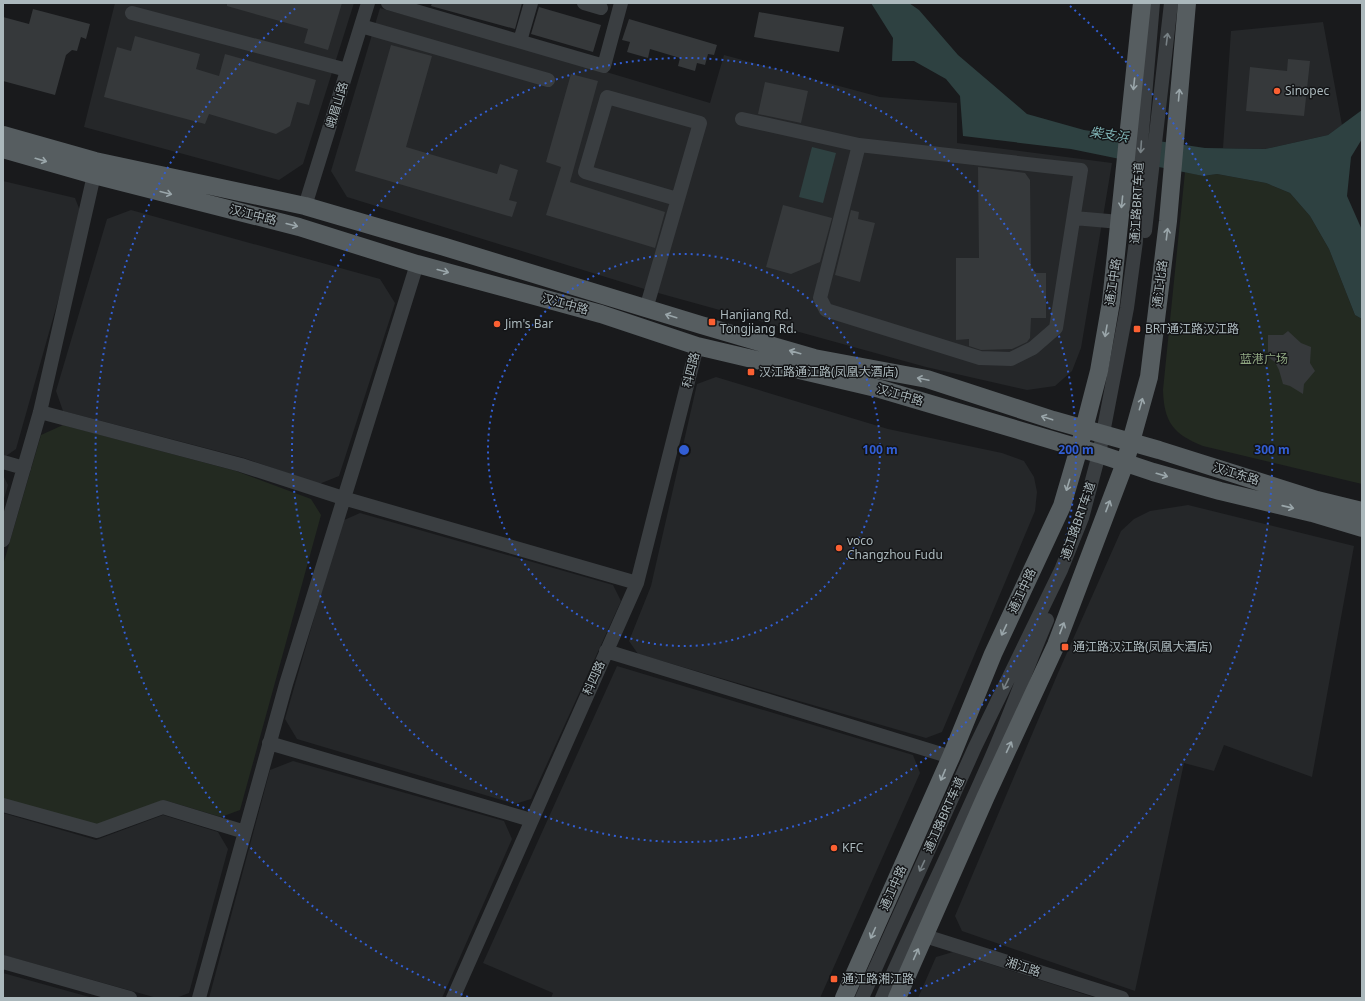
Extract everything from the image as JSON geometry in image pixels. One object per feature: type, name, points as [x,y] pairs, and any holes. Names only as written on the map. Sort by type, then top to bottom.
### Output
[{"type":"main road","points":[[1142,3],[1142,127]]},
{"type":"main road","name":"通江北路","points":[[1125,463],[1149,377],[1168,221],[1187,3]]},
{"type":"main road","name":"通江中路","points":[[844,998],[951,757],[993,654],[1062,506],[1099,371],[1111,302],[1120,222],[1139,167],[1142,127]]},
{"type":"main road","name":"汉江中路","points":[[3,135],[95,161],[305,206],[814,358],[926,379],[1107,435]]},
{"type":"main road","name":"汉江中路","points":[[3,150],[94,175],[299,227],[417,264],[601,314],[697,346],[880,389],[1125,463]]},
{"type":"main road","name":"汉江东路","points":[[1107,435],[1317,500],[1362,511]]},
{"type":"main road","points":[[897,998],[1056,645],[1125,463]]},
{"type":"main road","name":"汉江东路","points":[[1125,463],[1220,491],[1312,513],[1362,528]]},
{"type":"street","name":"峨眉山路","points":[[305,206],[368,3]]},
{"type":"street","points":[[388,3],[604,66],[621,3]]},
{"type":"street","points":[[520,42],[531,3]]},
{"type":"street","points":[[584,3],[601,8]]},
{"type":"street","name":"通江路BRT车道","points":[[882,998],[918,915],[985,773],[1026,667],[1091,517],[1142,256],[1139,167],[1153,3]]},
{"type":"street","name":"通江路BRT车道","points":[[1142,127],[1171,3]]},
{"type":"street","points":[[132,13],[347,70]]},
{"type":"street","points":[[361,26],[548,80]]},
{"type":"street","points":[[646,308],[700,123],[607,97],[585,172],[677,199]]},
{"type":"street","points":[[742,119],[859,145],[1081,170],[1056,328],[1033,348],[1011,358],[980,358],[826,310],[820,298],[859,145]]},
{"type":"street","points":[[3,540],[40,412],[94,175]]},
{"type":"street","points":[[1074,218],[1120,222]]},
{"type":"street","points":[[199,998],[269,743],[343,498],[417,264]]},
{"type":"street","name":"科四路","points":[[453,998],[637,583],[697,346]]},
{"type":"street","points":[[40,412],[240,465],[343,498],[637,583]]},
{"type":"street","name":"通江路BRT车道","points":[[862,998],[975,747],[1061,570],[1082,518],[1103,456]]},
{"type":"street","points":[[3,462],[24,468]]},
{"type":"street","points":[[606,652],[951,757]]},
{"type":"street","points":[[269,743],[531,820]]},
{"type":"street","points":[[924,936],[985,773]]},
{"type":"street","points":[[3,805],[97,831],[163,807],[245,832]]},
{"type":"street","name":"湘江路","points":[[924,936],[1122,998]]},
{"type":"street","points":[[3,962],[130,998]]},
{"type":"shaded area","points":[[115,3],[354,3],[303,164],[279,180],[84,127]]},
{"type":"shaded area","points":[[380,8],[593,68],[710,103],[724,55],[880,97],[957,103],[957,143],[1112,163],[1081,348],[1072,371],[1055,386],[1027,390],[926,367],[651,291],[347,197],[331,171]]},
{"type":"shaded area","points":[[1323,22],[1342,125],[1328,135],[1265,149],[1223,148],[1231,31]]},
{"type":"shaded area","points":[[3,181],[75,198],[82,216],[16,449],[6,456],[3,455]]},
{"type":"shaded area","points":[[131,210],[380,279],[395,303],[339,476],[319,484],[244,458],[63,411],[56,391],[107,219]]},
{"type":"shaded area","name":"voco Changzhou Fudu","points":[[716,377],[888,429],[1002,453],[1024,461],[1034,477],[1037,492],[1035,511],[942,732],[926,738],[638,654],[629,641],[651,586],[697,384]]},
{"type":"shaded area","points":[[3,475],[8,485],[3,502]]},
{"type":"shaded area","points":[[1188,505],[1354,546],[1312,777],[1224,745],[1214,771],[1184,763],[1135,991],[962,931],[955,916],[1058,673],[1121,531],[1134,519],[1150,511]]},
{"type":"shaded area","points":[[360,513],[613,585],[621,601],[531,799],[515,804],[297,739],[285,719],[342,521]]},
{"type":"shaded area","points":[[617,666],[913,755],[920,773],[820,998],[551,998],[553,993],[483,963]]},
{"type":"shaded area","points":[[293,761],[504,821],[512,839],[442,998],[209,998],[270,770]]},
{"type":"shaded area","points":[[3,813],[96,840],[163,815],[218,832],[228,849],[189,993],[176,998],[157,998],[3,955]]},
{"type":"shaded area","points":[[953,952],[1096,998],[918,998],[936,957]]},
{"type":"shaded area","points":[[3,973],[93,998],[3,998]]},
{"type":"green space","name":"蓝港广场","points":[[1185,172],[1203,176],[1217,174],[1266,183],[1290,193],[1310,216],[1329,249],[1355,315],[1362,319],[1362,484],[1203,446],[1184,437],[1172,426],[1168,419],[1165,411],[1163,390]]},
{"type":"green space","points":[[63,425],[236,471],[311,499],[321,515],[240,810],[221,817],[164,800],[98,825],[3,800],[3,565],[41,435]]},
{"type":"water","name":"柴支浜","points":[[871,3],[909,3],[919,10],[958,55],[1027,114],[1084,130],[1205,148],[1265,149],[1328,135],[1362,110],[1362,139],[1351,157],[1347,196],[1362,230],[1362,319],[1355,315],[1329,249],[1310,216],[1290,193],[1266,183],[1217,174],[1203,176],[1071,149],[963,136],[960,96],[946,79],[914,61],[892,61],[893,38]]},
{"type":"water","points":[[812,147],[836,153],[823,203],[799,197]]},
{"type":"building","points":[[227,3],[342,3],[328,50],[304,43],[308,29],[227,6]]},
{"type":"building","points":[[432,3],[522,3],[515,29],[431,6]]},
{"type":"building","points":[[539,7],[601,25],[593,52],[531,34]]},
{"type":"building","points":[[33,9],[90,24],[86,39],[81,37],[77,51],[72,50],[66,55],[55,95],[3,81],[3,17],[29,24]]},
{"type":"building","points":[[759,12],[844,27],[839,52],[754,37]]},
{"type":"building","points":[[629,19],[717,45],[714,55],[708,54],[705,65],[697,63],[695,71],[678,66],[680,58],[650,49],[648,58],[627,52],[630,42],[622,40]]},
{"type":"building","points":[[135,36],[200,54],[196,69],[219,76],[225,54],[316,80],[309,105],[297,102],[290,126],[276,134],[209,114],[205,124],[104,97],[117,47],[131,51]]},
{"type":"building","points":[[391,45],[432,56],[406,147],[497,174],[500,164],[518,170],[509,200],[517,202],[512,217],[355,171]]},
{"type":"building","name":"Sinopec","points":[[1288,59],[1310,61],[1304,116],[1246,111],[1250,67],[1287,71]]},
{"type":"building","points":[[571,74],[598,81],[570,182],[665,212],[655,248],[546,215],[561,167],[546,162]]},
{"type":"building","points":[[765,82],[808,91],[801,123],[758,114]]},
{"type":"building","points":[[978,167],[1025,173],[1030,180],[1031,267],[1036,273],[1046,273],[1046,318],[1031,318],[1030,338],[1027,342],[1012,349],[981,350],[969,346],[969,339],[956,340],[956,258],[979,258]]},
{"type":"building","points":[[783,205],[832,218],[820,262],[791,274],[766,267]]},
{"type":"building","points":[[851,210],[859,212],[858,219],[875,223],[860,282],[835,275]]},
{"type":"building","points":[[1288,331],[1301,343],[1311,347],[1310,363],[1315,371],[1304,384],[1303,394],[1290,386],[1283,384],[1275,362],[1268,357],[1268,335],[1283,335]]},
{"type":"place","name":"Sinopec","points":[[1277,91]]},
{"type":"place","name":"Hanjiang Rd. Tongjiang Rd.","points":[[712,322]]},
{"type":"place","name":"Jim's Bar","points":[[497,324]]},
{"type":"place","name":"BRT通江路汉江路","points":[[1137,329]]},
{"type":"place","name":"汉江路通江路(凤凰大酒店)","points":[[751,372]]},
{"type":"place","name":"voco Changzhou Fudu","points":[[839,548]]},
{"type":"place","name":"通江路汉江路(凤凰大酒店)","points":[[1065,647]]},
{"type":"place","name":"KFC","points":[[834,848]]},
{"type":"place","name":"通江路湘江路","points":[[834,979]]}]
